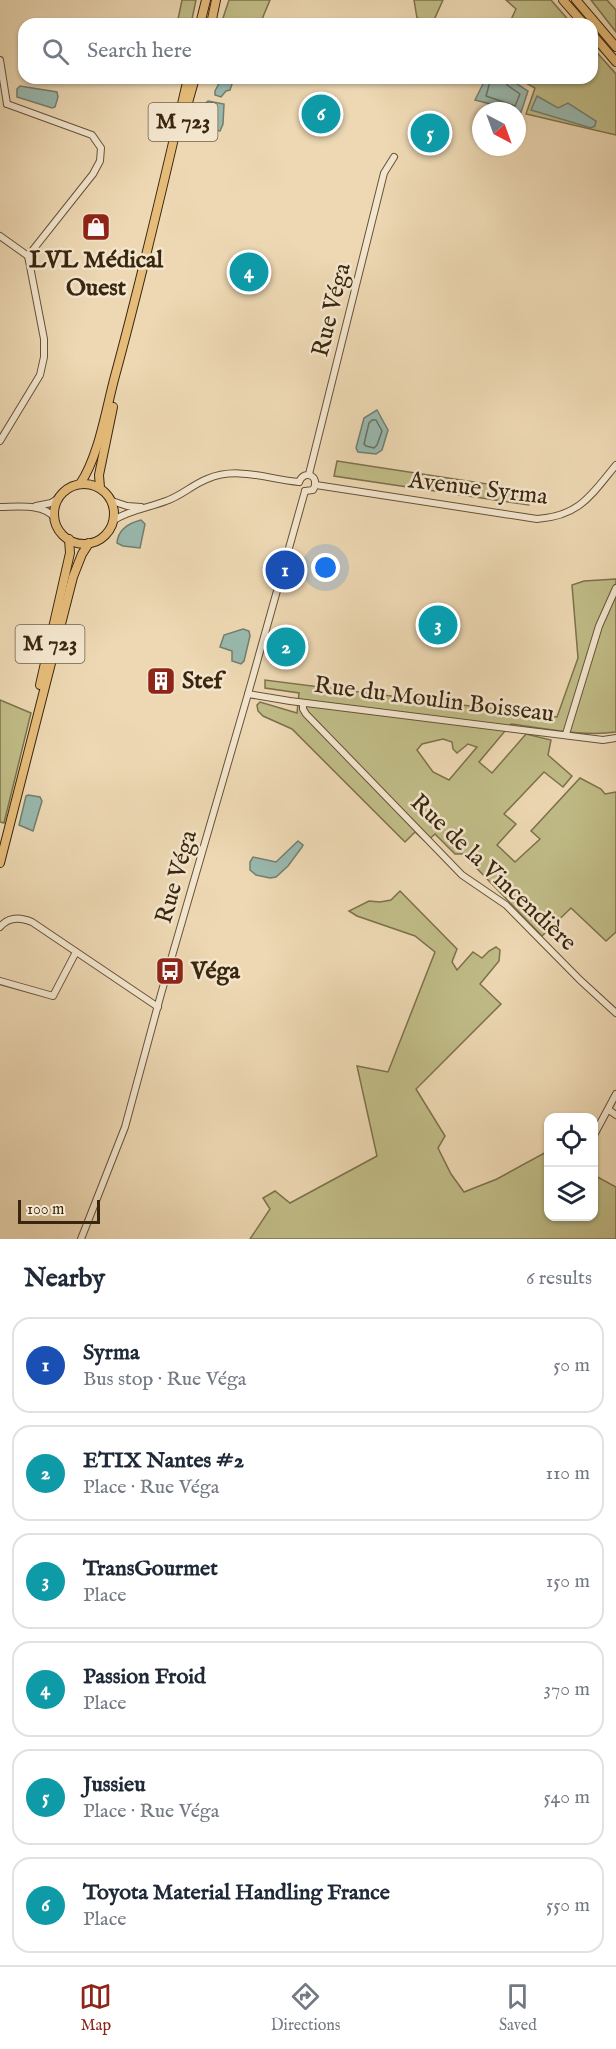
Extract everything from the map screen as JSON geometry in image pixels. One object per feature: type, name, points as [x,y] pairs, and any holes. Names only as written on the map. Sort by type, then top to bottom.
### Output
[{"type":"highway","points":[[563,0],[579,18]]},
{"type":"highway","points":[[576,0],[591,18]]},
{"type":"highway","points":[[598,26],[616,47]]},
{"type":"highway","points":[[598,41],[616,62]]},
{"type":"main road","points":[[202,18],[206,0]]},
{"type":"main road","points":[[212,18],[216,0]]},
{"type":"main road","name":"M 723","points":[[80,484],[89,468],[97,443],[132,316],[187,84]]},
{"type":"main road","name":"M 723","points":[[169,165],[193,84]]},
{"type":"main road","name":"M 723","points":[[100,488],[99,475],[132,316]]},
{"type":"main road","points":[[80,484],[91,484],[100,488],[112,501],[114,509],[114,520],[109,531],[104,537],[89,543],[69,540],[57,526],[55,518],[59,498],[68,489],[80,484]]},
{"type":"main road","name":"M 723","points":[[29,748],[37,699],[70,554],[69,540]]},
{"type":"main road","name":"M 723","points":[[0,863],[73,578],[89,543]]},
{"type":"street","points":[[0,60],[7,104]]},
{"type":"street","points":[[0,108],[7,104],[92,135],[101,148],[100,161],[93,174],[28,256]]},
{"type":"street","name":"Rue Véga","points":[[309,474],[384,173],[394,157]]},
{"type":"street","points":[[0,236],[28,256],[44,339],[44,357],[39,375],[0,441]]},
{"type":"street","name":"Avenue Syrma","points":[[316,485],[537,519],[560,516],[582,505],[616,465]]},
{"type":"street","points":[[114,520],[125,513],[172,499],[203,480],[227,473],[244,473],[298,482]]},
{"type":"street","points":[[309,474],[315,479],[316,485],[313,490],[305,491],[298,482],[304,475],[309,474]]},
{"type":"street","name":"Rue Véga","points":[[81,1239],[124,1127],[305,491]]},
{"type":"street","points":[[0,507],[27,507],[51,503],[59,498]]},
{"type":"street","points":[[112,501],[127,506],[148,507]]},
{"type":"street","points":[[27,507],[45,510],[55,518]]},
{"type":"street","points":[[566,734],[599,626],[616,588]]},
{"type":"street","name":"Rue du Moulin Boisseau","points":[[249,692],[303,703],[603,740],[616,738]]},
{"type":"street","name":"Rue de la Vincendière","points":[[303,703],[306,714],[462,875],[506,905],[616,1013]]},
{"type":"street","points":[[0,927],[4,922],[12,919],[23,918],[32,922],[158,1007]]},
{"type":"street","points":[[0,981],[53,996],[76,952]]},
{"type":"street","points":[[598,1128],[616,1094]]},
{"type":"street","points":[[609,1110],[616,1115]]},
{"type":"shaded area","points":[[182,0],[196,0],[192,18],[178,18]]},
{"type":"shaded area","points":[[229,0],[270,0],[262,18],[223,18]]},
{"type":"shaded area","points":[[414,0],[443,0],[435,18],[417,18]]},
{"type":"shaded area","points":[[506,0],[551,0],[567,18],[512,18],[516,9]]},
{"type":"shaded area","points":[[591,0],[607,0],[616,10],[616,32]]},
{"type":"shaded area","points":[[598,54],[616,74],[616,135],[526,114],[535,88],[528,84],[598,84]]},
{"type":"shaded area","points":[[337,461],[532,491],[529,505],[334,476]]},
{"type":"shaded area","points":[[616,579],[616,732],[577,733],[511,724],[479,762],[492,773],[526,734],[551,740],[548,755],[572,776],[563,787],[544,772],[504,814],[516,824],[497,845],[515,862],[540,839],[531,831],[580,778],[601,789],[605,794],[616,792],[616,932],[606,941],[571,908],[542,936],[463,854],[455,854],[435,834],[426,842],[415,832],[405,842],[292,729],[263,716],[258,711],[257,705],[260,702],[297,713],[299,693],[265,688],[265,680],[557,717],[578,658],[572,585],[584,581]],"holes":[[[443,739],[452,742],[453,749],[457,753],[468,744],[477,747],[449,780],[433,772],[417,750],[422,744]]]},
{"type":"shaded area","points":[[0,700],[31,713],[4,823],[0,822]]},
{"type":"shaded area","points":[[400,891],[457,949],[452,962],[457,970],[473,952],[482,958],[496,947],[500,950],[499,961],[480,984],[501,1004],[416,1089],[445,1136],[438,1148],[451,1174],[464,1192],[497,1179],[544,1153],[544,1221],[598,1221],[598,1177],[616,1187],[616,1239],[250,1239],[270,1209],[263,1198],[275,1191],[290,1203],[377,1156],[357,1066],[388,1072],[435,952],[415,936],[357,916],[349,911],[369,901],[391,900]]},
{"type":"water","points":[[219,84],[232,84],[230,90],[221,97],[215,95]]},
{"type":"water","points":[[483,84],[517,84],[528,91],[524,102],[475,100]]},
{"type":"water","points":[[20,86],[57,92],[55,107],[17,97],[17,89]]},
{"type":"water","points":[[537,96],[558,108],[568,103],[596,121],[595,126],[591,128],[531,110]]},
{"type":"water","points":[[208,101],[224,104],[223,124],[220,131],[204,129],[200,125]]},
{"type":"water","points":[[377,410],[388,430],[382,450],[376,454],[358,452],[356,448],[364,418]]},
{"type":"water","points":[[141,520],[145,524],[140,548],[117,543],[119,534],[125,527]]},
{"type":"water","points":[[243,629],[249,631],[250,636],[244,661],[241,664],[232,661],[232,651],[220,647],[224,635]]},
{"type":"water","points":[[28,795],[40,797],[42,801],[33,831],[19,825]]},
{"type":"water","points":[[298,841],[303,845],[302,847],[288,866],[276,877],[256,875],[250,870],[253,857],[276,862]]},
{"type":"place","name":"Toyota Material Handling France","points":[[321,114]]},
{"type":"place","name":"Jussieu","points":[[430,133]]},
{"type":"place","name":"LVL Médical Ouest","points":[[96,227]]},
{"type":"place","name":"Passion Froid","points":[[249,272]]},
{"type":"place","name":"Syrma","points":[[285,570]]},
{"type":"place","name":"TransGourmet","points":[[438,625]]},
{"type":"place","name":"ETIX Nantes #2","points":[[286,647]]},
{"type":"place","name":"Stef","points":[[161,681]]},
{"type":"place","name":"Véga","points":[[170,971]]}]
